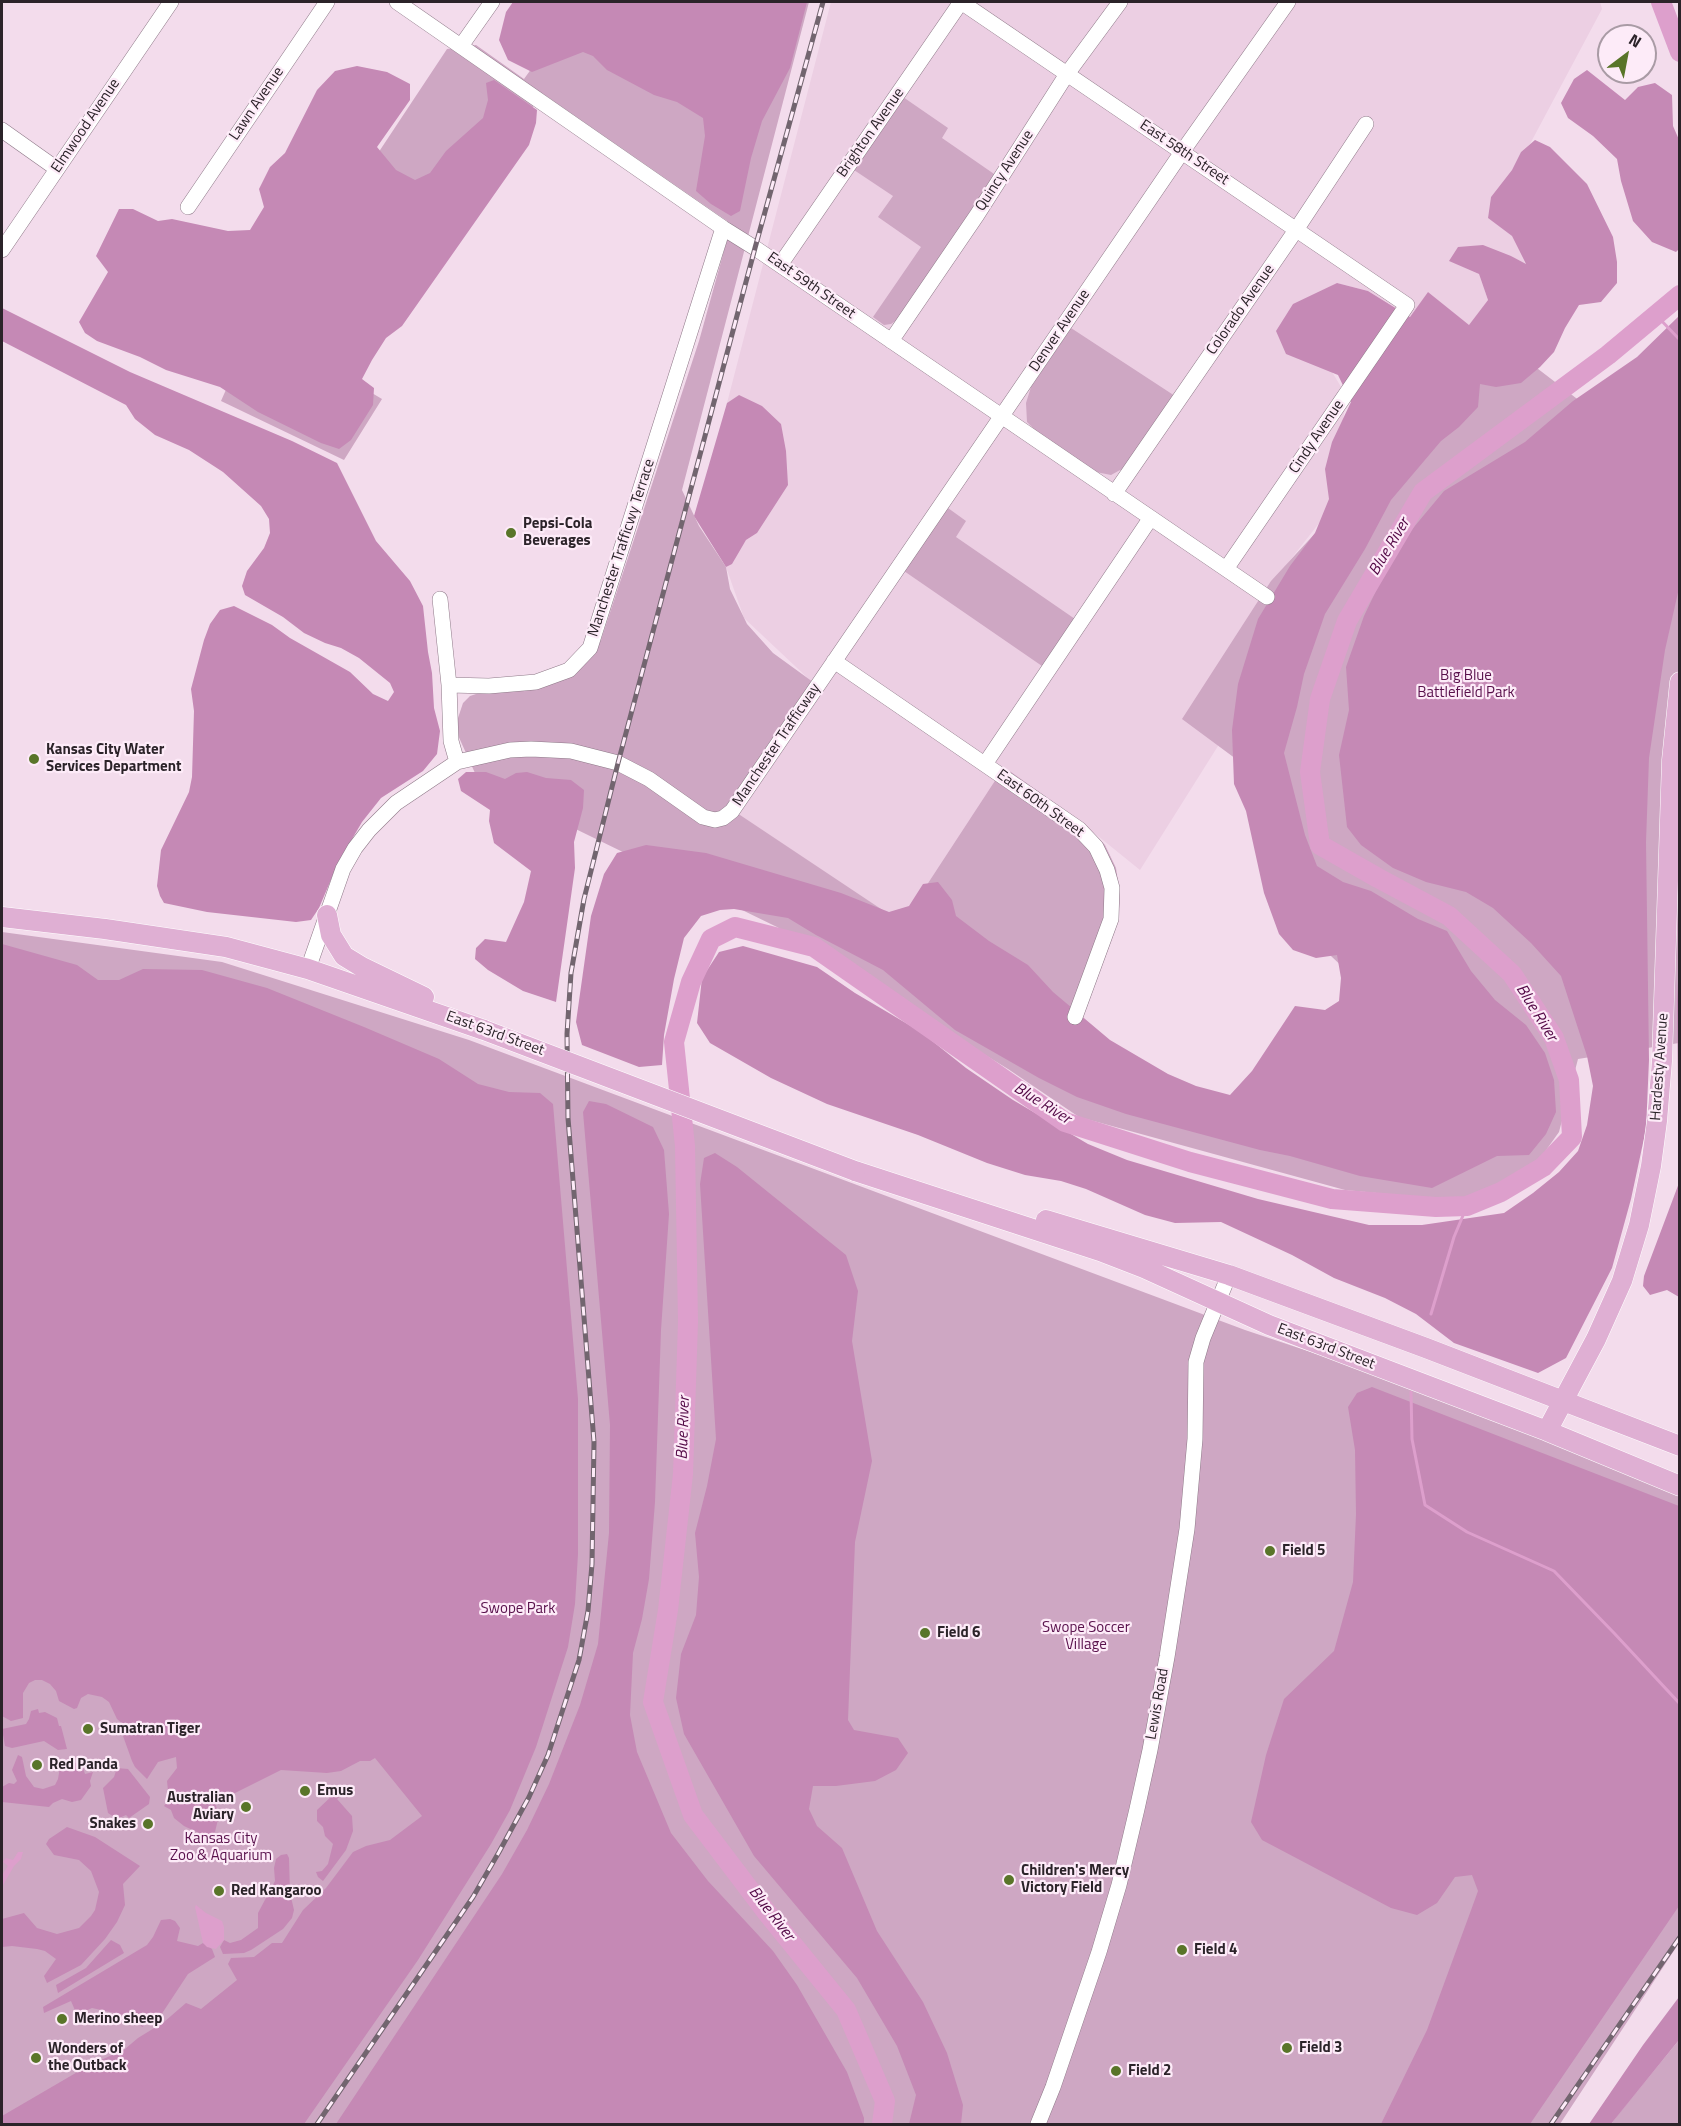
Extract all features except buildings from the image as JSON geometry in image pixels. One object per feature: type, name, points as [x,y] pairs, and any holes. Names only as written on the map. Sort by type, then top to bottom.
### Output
[{"type":"main road","name":"Hardesty Avenue","points":[[1547,1431],[1596,1340],[1622,1281],[1639,1225],[1651,1166],[1662,1061],[1672,760],[1680,682]]},
{"type":"main road","points":[[327,915],[331,935],[344,956],[437,1003],[484,1030]]},
{"type":"main road","name":"East 63rd Street","points":[[2,917],[226,947],[308,969],[484,1030],[855,1171],[1100,1251],[1144,1268],[1269,1325],[1547,1431],[1680,1486]]},
{"type":"main road","name":"East 63rd Street","points":[[973,1210],[1045,1220],[1229,1275],[1680,1446]]},
{"type":"street","name":"Elmwood Avenue","points":[[2,250],[171,2]]},
{"type":"street","name":"Lawn Avenue","points":[[188,207],[327,2]]},
{"type":"street","name":"East 59th Street","points":[[397,2],[723,228],[1267,597]]},
{"type":"street","points":[[461,46],[492,2]]},
{"type":"street","name":"East 58th Street","points":[[961,2],[1407,305]]},
{"type":"street","name":"Brighton Avenue","points":[[780,265],[961,2]]},
{"type":"street","name":"Quincy Avenue","points":[[891,341],[977,215],[1067,74],[1120,2]]},
{"type":"street","name":"Denver Avenue","points":[[834,661],[1182,152],[1288,2]]},
{"type":"street","name":"Colorado Avenue","points":[[1114,494],[1296,230],[1366,124]]},
{"type":"street","points":[[2,130],[57,169]]},
{"type":"street","name":"Manchester Trafficwy Terrace","points":[[449,685],[489,686],[536,682],[569,670],[590,648],[723,228]]},
{"type":"street","name":"Cindy Avenue","points":[[1226,569],[1407,305]]},
{"type":"street","points":[[985,765],[1150,519]]},
{"type":"street","points":[[440,599],[449,685],[451,741],[457,762]]},
{"type":"street","name":"Manchester Trafficway","points":[[308,969],[343,869],[369,830],[396,803],[457,762],[510,750],[531,748],[590,755],[618,763],[649,779],[703,817],[715,820],[723,818],[732,811],[834,661]]},
{"type":"street","name":"East 60th Street","points":[[834,661],[1079,829],[1096,847],[1107,870],[1112,888],[1111,919],[1075,1017]]},
{"type":"street","name":"Lewis Road","points":[[1038,2124],[1100,1952],[1119,1885],[1150,1750],[1186,1528],[1195,1439],[1196,1362],[1203,1338],[1229,1275]]},
{"type":"shaded area","points":[[831,2],[1600,2],[1602,9],[1530,144],[1521,152],[1512,170],[1491,197],[1488,218],[1512,236],[1526,265],[1511,256],[1450,261],[1479,274],[1488,300],[1469,326],[1428,292],[1411,317],[1368,291],[1337,283],[1310,297],[1278,335],[1332,372],[1346,395],[1334,504],[1259,600],[1218,746],[1140,870],[1093,832],[902,924],[732,811],[813,683],[744,618],[726,567],[746,540],[757,533],[739,395],[727,403]]},
{"type":"shaded area","points":[[18,1852],[23,1852],[21,1859],[14,1866],[2,1887],[2,1875],[8,1866],[3,1862],[6,1858],[13,1860]]},
{"type":"shaded area","points":[[196,1905],[222,1921],[224,1940],[216,1949],[207,1947],[203,1943]]},
{"type":"green space","points":[[513,2],[807,2],[790,68],[762,121],[751,158],[740,211],[731,216],[711,204],[696,191],[705,136],[703,118],[677,102],[654,95],[607,70],[593,56],[583,52],[532,72],[508,60],[499,40],[506,12]]},
{"type":"green space","name":"Big Blue Battlefield Park","points":[[579,2],[809,2],[682,490],[699,526],[726,567],[730,589],[747,624],[773,653],[813,682],[728,807],[902,923],[1004,767],[1087,826],[1105,845],[1116,868],[1120,895],[1118,922],[1076,1036],[1235,1133],[1369,992],[1274,902],[1282,793],[1182,719],[1271,581],[1468,368],[1499,339],[1679,477],[1679,1043],[1578,1059],[1559,1132],[1519,1188],[1482,1203],[1345,1190],[1079,1117],[1008,1069],[777,927],[479,782],[457,733],[457,721],[463,703],[470,696],[482,692],[578,671],[590,659],[601,640],[699,341],[730,223],[542,93],[355,383],[382,399],[344,460],[221,401],[247,342],[292,283],[447,49],[476,45],[524,79]]},
{"type":"green space","points":[[357,66],[387,72],[410,84],[410,100],[377,147],[396,170],[415,180],[430,173],[446,151],[483,118],[488,100],[486,83],[494,80],[537,110],[536,123],[529,145],[402,326],[386,338],[372,360],[362,379],[374,388],[373,405],[351,440],[339,449],[321,443],[258,412],[220,387],[166,370],[140,357],[97,341],[85,333],[79,322],[108,272],[96,256],[119,209],[133,209],[158,221],[172,219],[228,231],[250,230],[264,207],[259,189],[270,167],[285,153],[317,90],[335,71]]},
{"type":"green space","points":[[1587,70],[1597,78],[1597,84],[1605,84],[1625,100],[1638,87],[1651,84],[1656,84],[1672,95],[1673,126],[1680,142],[1680,248],[1676,252],[1652,242],[1633,221],[1617,159],[1593,136],[1568,118],[1561,103],[1574,79]]},
{"type":"green space","points":[[903,97],[948,128],[942,138],[997,176],[900,318],[891,324],[884,325],[873,317],[921,247],[878,217],[893,196],[854,170]]},
{"type":"green space","points":[[1535,140],[1550,147],[1587,184],[1613,237],[1617,262],[1617,283],[1601,302],[1579,305],[1554,352],[1521,383],[1496,387],[1480,384],[1478,407],[1459,427],[1441,441],[1391,500],[1365,549],[1325,614],[1304,674],[1284,753],[1305,835],[1317,866],[1343,882],[1371,891],[1418,919],[1447,931],[1471,971],[1495,1000],[1526,1025],[1545,1053],[1554,1080],[1556,1112],[1546,1134],[1529,1155],[1497,1156],[1432,1188],[1360,1176],[1126,1114],[1077,1097],[955,1030],[883,970],[788,918],[734,909],[720,910],[701,916],[684,938],[664,1035],[662,1065],[639,1067],[582,1045],[576,1022],[591,916],[604,874],[617,853],[646,845],[706,853],[841,893],[889,912],[909,906],[923,884],[938,882],[952,900],[956,916],[989,941],[1028,965],[1053,992],[1110,1040],[1168,1074],[1196,1086],[1230,1095],[1252,1071],[1295,1006],[1325,1010],[1339,1001],[1341,978],[1337,955],[1316,958],[1293,950],[1279,934],[1264,893],[1246,811],[1234,784],[1232,730],[1238,684],[1258,619],[1290,566],[1315,533],[1329,499],[1325,469],[1332,442],[1351,402],[1338,375],[1286,354],[1276,331],[1293,304],[1337,283],[1368,291],[1410,317],[1428,292],[1469,325],[1488,300],[1479,274],[1449,261],[1458,247],[1483,245],[1526,264],[1512,236],[1488,218],[1491,197],[1512,170],[1521,152]]},
{"type":"green space","points":[[2,308],[130,372],[292,441],[337,463],[376,541],[410,581],[423,606],[434,708],[440,731],[437,754],[423,771],[381,798],[362,822],[338,863],[319,908],[311,920],[296,922],[207,912],[164,903],[160,896],[157,886],[161,850],[189,792],[192,777],[194,711],[191,689],[204,640],[210,624],[220,610],[234,606],[272,625],[290,638],[350,672],[373,694],[388,701],[394,692],[390,683],[359,658],[304,633],[283,617],[245,595],[242,586],[247,571],[264,548],[270,533],[269,519],[261,506],[223,472],[189,450],[155,435],[135,419],[126,405],[2,341]]},
{"type":"green space","points":[[1679,316],[1679,588],[1665,650],[1649,758],[1646,842],[1649,1060],[1646,1129],[1631,1199],[1612,1268],[1566,1358],[1538,1373],[1454,1343],[1416,1314],[1385,1298],[1334,1278],[1292,1255],[1221,1222],[1175,1223],[1145,1215],[1086,1189],[1061,1181],[1025,1175],[987,1163],[918,1135],[827,1104],[771,1078],[710,1043],[697,1023],[702,978],[719,952],[743,946],[817,967],[855,993],[921,1032],[966,1068],[1013,1100],[1088,1144],[1127,1160],[1258,1199],[1369,1225],[1422,1225],[1504,1213],[1533,1193],[1559,1172],[1578,1151],[1587,1125],[1593,1086],[1587,1056],[1561,976],[1531,943],[1493,908],[1466,892],[1426,882],[1393,868],[1361,845],[1347,827],[1339,755],[1349,710],[1346,667],[1364,616],[1384,574],[1404,539],[1444,491],[1525,442],[1573,401],[1637,357]]},
{"type":"green space","points":[[1071,328],[1175,396],[1122,469],[1111,475],[1096,472],[1043,438],[1027,422],[1026,403],[1031,387]]},
{"type":"green space","points":[[739,395],[762,406],[781,424],[786,451],[788,485],[757,533],[746,540],[732,564],[726,567],[694,516],[727,403]]},
{"type":"green space","points":[[948,508],[966,521],[956,537],[1075,619],[1042,666],[904,571]]},
{"type":"green space","points":[[466,772],[486,772],[505,779],[516,773],[527,772],[546,778],[571,780],[584,790],[583,808],[574,842],[575,868],[556,1002],[523,991],[488,970],[475,959],[476,948],[485,939],[506,942],[524,902],[531,871],[494,843],[489,821],[490,810],[461,791],[458,779]]},
{"type":"green space","name":"Swope Park","points":[[2,932],[222,962],[469,1040],[1245,1330],[1547,1431],[1679,1486],[1679,1943],[1560,2124],[2,2124]]},
{"type":"green space","points":[[2,944],[77,965],[98,980],[119,980],[143,969],[202,970],[267,988],[439,1059],[478,1084],[509,1092],[540,1093],[553,1104],[578,1399],[578,1554],[575,1604],[568,1647],[536,1747],[510,1810],[418,1960],[304,2124],[2,2124],[2,2116],[86,2067],[125,2049],[164,2022],[186,2003],[201,2009],[237,1980],[228,1964],[231,1958],[254,1957],[272,1943],[282,1943],[303,1910],[326,1888],[353,1852],[390,1840],[422,1816],[375,1758],[370,1761],[360,1761],[341,1771],[327,1773],[281,1770],[215,1803],[219,1815],[215,1832],[209,1835],[201,1834],[184,1826],[174,1818],[171,1810],[164,1806],[169,1800],[167,1781],[177,1768],[176,1757],[158,1762],[147,1779],[132,1761],[123,1736],[123,1724],[117,1719],[109,1702],[102,1697],[88,1694],[81,1698],[77,1708],[74,1709],[59,1701],[56,1691],[50,1684],[42,1680],[35,1680],[29,1683],[23,1693],[23,1718],[11,1721],[2,1716]]},
{"type":"green space","points":[[1680,959],[1679,1175],[1677,1001]]},
{"type":"green space","points":[[589,1101],[606,1104],[653,1127],[664,1150],[669,1214],[649,1579],[633,1653],[630,1715],[637,1752],[671,1833],[708,1881],[773,1951],[797,1985],[847,2072],[864,2118],[864,2124],[336,2124],[502,1874],[527,1830],[549,1784],[580,1705],[598,1644],[609,1533],[610,1425],[583,1112]]},
{"type":"green space","points":[[715,1153],[737,1167],[846,1255],[858,1291],[852,1341],[872,1461],[855,1542],[848,1720],[854,1730],[898,1738],[908,1753],[896,1770],[875,1781],[836,1786],[813,1786],[809,1809],[817,1826],[842,1848],[877,1931],[923,2002],[947,2053],[963,2105],[961,2124],[909,2124],[916,2095],[897,2046],[857,1978],[754,1856],[684,1734],[676,1698],[681,1654],[696,1615],[699,1577],[695,1533],[716,1439],[700,1184],[704,1158]]},
{"type":"green space","points":[[1679,1183],[1679,1297],[1667,1290],[1650,1295],[1643,1286],[1644,1276]]},
{"type":"green space","points":[[1372,1387],[1679,1506],[1679,1906],[1530,2124],[1381,2124],[1427,2030],[1470,1913],[1478,1891],[1472,1875],[1455,1877],[1437,1903],[1417,1915],[1391,1908],[1262,1840],[1251,1822],[1266,1755],[1284,1699],[1334,1651],[1353,1582],[1356,1514],[1355,1450],[1348,1407],[1357,1393]]},
{"type":"green space","points":[[38,1709],[39,1713],[45,1712],[57,1718],[67,1749],[58,1750],[44,1741],[12,1748],[5,1746],[2,1729],[26,1724],[31,1711]]},
{"type":"green space","points":[[18,1755],[22,1757],[26,1776],[34,1787],[43,1789],[55,1785],[61,1761],[73,1757],[74,1762],[83,1768],[85,1774],[93,1772],[91,1786],[81,1800],[72,1802],[62,1799],[49,1807],[2,1802],[2,1787],[17,1781],[12,1770]]},
{"type":"green space","points":[[117,1768],[128,1769],[150,1797],[149,1804],[129,1818],[126,1815],[117,1819],[108,1813],[103,1788],[114,1777]]},
{"type":"green space","points":[[336,1792],[340,1796],[337,1799],[352,1816],[353,1831],[346,1850],[323,1881],[316,1872],[322,1871],[328,1864],[333,1844],[325,1836],[323,1827],[317,1821],[317,1810]]},
{"type":"green space","points":[[67,1827],[95,1837],[140,1866],[123,1884],[125,1905],[105,1939],[81,1965],[47,1983],[44,1976],[56,1959],[45,1951],[37,1949],[2,1947],[2,1919],[24,1913],[37,1928],[57,1934],[79,1928],[91,1916],[95,1910],[99,1892],[91,1871],[79,1860],[54,1855],[46,1844],[49,1839]]},
{"type":"green space","points":[[287,1854],[290,1893],[294,1910],[292,1918],[283,1929],[251,1950],[244,1953],[223,1954],[220,1947],[224,1940],[230,1943],[241,1940],[258,1928],[258,1913],[275,1881],[276,1859]]},
{"type":"green space","points":[[161,1920],[175,1921],[180,1928],[177,1941],[198,1946],[203,1943],[212,1949],[215,1957],[188,1974],[161,2015],[142,2027],[137,2018],[92,2008],[77,2015],[71,2001],[44,2013],[43,2007],[147,1945]]},
{"type":"green space","points":[[111,1940],[120,1945],[124,1953],[58,1993],[56,1985],[86,1968]]},
{"type":"green space","points":[[1679,1997],[1679,2040],[1611,2124],[1589,2124],[1643,2045]]},
{"type":"green space","points":[[1679,2040],[1679,2124],[1611,2124],[1617,2116]]},
{"type":"waterway","name":"Blue River","points":[[1661,2],[1680,52]]},
{"type":"waterway","name":"Blue River","points":[[882,2124],[885,2101],[846,2010],[768,1914],[693,1815],[653,1702],[668,1610],[683,1474],[688,1322],[685,1146],[674,1042],[691,982],[711,939],[735,927],[814,947],[1065,1122],[1190,1162],[1332,1199],[1436,1207],[1467,1206],[1501,1192],[1543,1167],[1572,1137],[1569,1080],[1554,1038],[1512,974],[1449,916],[1320,845],[1310,772],[1320,699],[1347,621],[1423,492],[1608,355],[1680,295]]},
{"type":"waterway","points":[[1656,315],[1680,340]]},
{"type":"waterway","points":[[1431,1314],[1454,1237],[1467,1206]]},
{"type":"waterway","points":[[1411,1392],[1412,1439],[1425,1505],[1467,1532],[1554,1571],[1680,1704]]},
{"type":"railway","points":[[317,2124],[473,1897],[499,1852],[529,1797],[548,1755],[579,1660],[588,1611],[592,1564],[594,1442],[568,1118],[567,1034],[571,973],[584,899],[618,763],[823,2]]},
{"type":"railway","points":[[1551,2124],[1680,1937]]},
{"type":"place","name":"Pepsi-Cola Beverages","points":[[511,533]]},
{"type":"place","name":"Kansas City Water Services Department","points":[[34,759]]},
{"type":"place","name":"Field 5","points":[[1270,1551]]},
{"type":"place","name":"Field 6","points":[[925,1633]]},
{"type":"place","name":"Sumatran Tiger","points":[[88,1729]]},
{"type":"place","name":"Red Panda","points":[[37,1765]]},
{"type":"place","name":"Emus","points":[[305,1791]]},
{"type":"place","name":"Australian Aviary","points":[[246,1807]]},
{"type":"place","name":"Snakes","points":[[148,1824]]},
{"type":"place","name":"Children's Mercy Victory Field","points":[[1009,1880]]},
{"type":"place","name":"Red Kangaroo","points":[[219,1891]]},
{"type":"place","name":"Field 4","points":[[1182,1950]]},
{"type":"place","name":"Merino sheep","points":[[62,2019]]},
{"type":"place","name":"Field 3","points":[[1287,2048]]},
{"type":"place","name":"Wonders of the Outback","points":[[36,2058]]},
{"type":"place","name":"Field 2","points":[[1116,2071]]},
{"type":"park label","name":"Swope Soccer Village","points":[[1086,1636]]},
{"type":"park label","name":"Kansas City Zoo & Aquarium","points":[[221,1848]]}]
